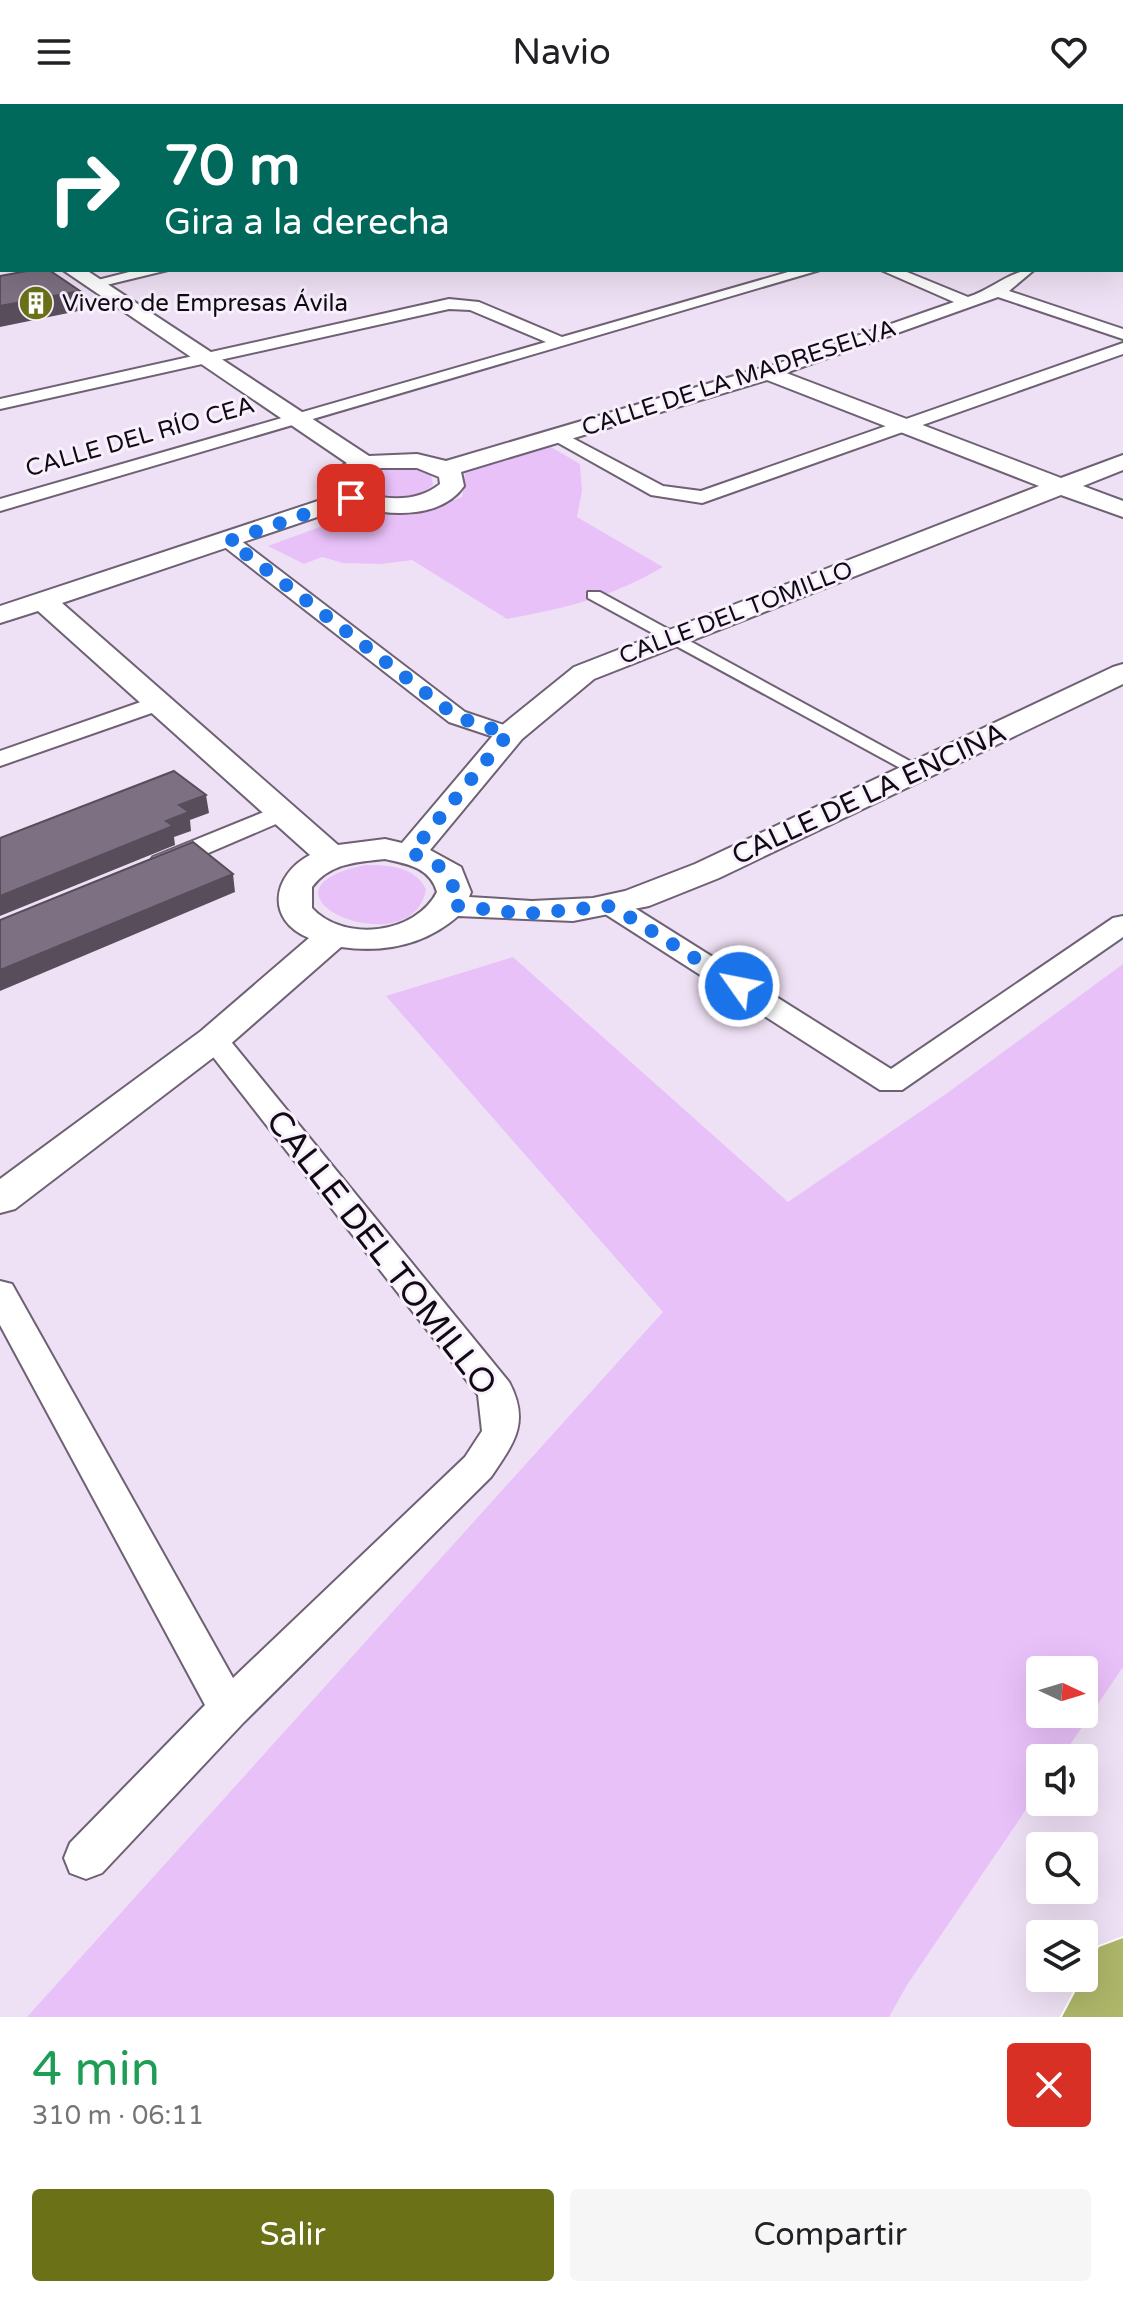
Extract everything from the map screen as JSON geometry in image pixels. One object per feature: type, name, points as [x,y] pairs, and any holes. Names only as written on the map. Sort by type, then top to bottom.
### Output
[{"type":"highway","points":[[1097,2017],[1123,1971]]},
{"type":"street","name":"CALLE DEL RÍO CEA","points":[[76,272],[365,464]]},
{"type":"street","points":[[94,283],[150,272]]},
{"type":"street","name":"CALLE DEL RÍO CEA","points":[[0,505],[805,272]]},
{"type":"street","points":[[894,272],[969,303]]},
{"type":"street","name":"CALLE DE LA MADRESELVA","points":[[445,469],[768,373],[998,292],[1023,272]]},
{"type":"street","points":[[998,292],[1123,334]]},
{"type":"street","name":"CALLE DEL RÍO CEA","points":[[0,404],[449,304],[473,305],[560,342]]},
{"type":"street","points":[[555,436],[658,491],[702,497],[909,427],[1123,348]]},
{"type":"street","points":[[768,373],[1123,510]]},
{"type":"street","points":[[408,460],[445,469],[453,480],[452,486],[423,502],[385,505],[351,498],[339,484],[342,476],[365,464],[408,460]]},
{"type":"street","name":"CALLE DEL TOMILLO","points":[[411,853],[508,734],[557,689],[584,673],[1123,462]]},
{"type":"street","points":[[0,615],[351,498]]},
{"type":"street","points":[[229,541],[457,717],[508,734]]},
{"type":"street","points":[[594,595],[919,771]]},
{"type":"street","points":[[43,601],[332,857]]},
{"type":"street","name":"CALLE DE LA ENCINA","points":[[452,905],[524,914],[612,906],[707,871],[1123,673]]},
{"type":"street","points":[[0,759],[158,703]]},
{"type":"street","points":[[143,871],[281,813]]},
{"type":"street","points":[[385,849],[411,853],[443,868],[452,879],[455,892],[452,905],[425,928],[405,936],[356,940],[333,936],[299,917],[292,904],[292,891],[299,878],[332,857],[385,849]]},
{"type":"street","points":[[612,906],[891,1083],[1123,924]]},
{"type":"street","points":[[0,1199],[214,1039],[333,936]]},
{"type":"street","name":"CALLE DEL TOMILLO","points":[[86,1858],[229,1709],[478,1467],[501,1433],[496,1392],[214,1039]]},
{"type":"street","points":[[0,1293],[229,1709]]},
{"type":"shaded area","points":[[551,447],[580,464],[582,491],[577,517],[663,567],[625,587],[587,600],[507,619],[412,560],[381,564],[343,563],[322,557],[304,564],[268,546],[352,515],[412,515],[462,497],[465,472]]},
{"type":"shaded area","points":[[391,467],[415,469],[431,475],[433,485],[417,494],[397,498],[377,495],[360,487],[361,477]]},
{"type":"shaded area","points":[[365,865],[400,868],[421,881],[426,889],[414,912],[393,923],[367,924],[342,917],[324,906],[318,891],[330,877]]},
{"type":"shaded area","points":[[513,957],[788,1202],[946,1094],[1123,964],[1123,1667],[1098,1704],[1098,1656],[1026,1656],[1026,1728],[1081,1728],[1071,1744],[1026,1744],[1026,1810],[907,1985],[889,2017],[27,2017],[663,1312],[386,996]]},
{"type":"building","points":[[52,272],[80,291],[0,306],[0,276]]},
{"type":"building","points":[[174,771],[206,795],[179,805],[189,812],[166,821],[173,826],[0,896],[0,838]]},
{"type":"building","points":[[193,842],[233,874],[0,970],[0,920]]},
{"type":"place","name":"Vivero de Empresas Ávila","points":[[36,303]]},
{"type":"route","points":[[351,498],[229,541],[457,717],[508,734],[411,853],[429,859],[452,879],[455,892],[452,905],[524,914],[612,906],[739,986]]}]
